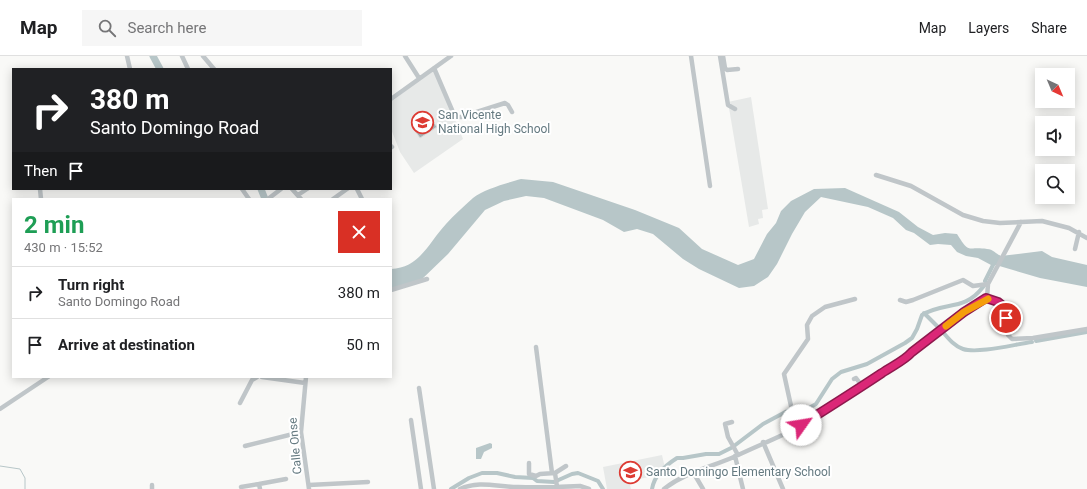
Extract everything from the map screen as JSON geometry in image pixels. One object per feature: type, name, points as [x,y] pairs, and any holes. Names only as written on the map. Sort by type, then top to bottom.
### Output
[{"type":"street","points":[[127,56],[130,68]]},
{"type":"street","points":[[182,56],[188,68]]},
{"type":"street","points":[[203,56],[213,68]]},
{"type":"street","points":[[405,56],[419,78]]},
{"type":"street","points":[[392,98],[450,56]]},
{"type":"street","points":[[691,56],[710,186]]},
{"type":"street","points":[[720,56],[728,106],[735,109]]},
{"type":"street","points":[[723,56],[725,68],[727,70],[738,69]]},
{"type":"street","points":[[434,68],[456,117],[461,117],[505,103],[512,112]]},
{"type":"street","points":[[876,175],[911,186],[963,215],[994,222],[1021,222],[1029,220],[1042,221],[1069,228],[1079,232],[1087,238]]},
{"type":"street","points":[[269,198],[280,190]]},
{"type":"street","points":[[334,198],[346,190]]},
{"type":"street","points":[[664,489],[673,482],[693,472],[736,455],[801,425],[895,364],[906,359],[912,352],[986,298],[988,284],[1021,222]]},
{"type":"street","points":[[1075,249],[1079,232]]},
{"type":"street","points":[[392,290],[427,279]]},
{"type":"street","points":[[900,300],[906,302],[913,300],[963,280],[973,286],[988,284]]},
{"type":"street","points":[[986,298],[998,302],[1004,307],[1008,335],[1012,339],[1033,338],[1087,330]]},
{"type":"street","points":[[801,425],[791,406],[784,374],[808,339],[807,325],[812,316],[825,307],[854,299]]},
{"type":"street","points":[[536,347],[556,483]]},
{"type":"street","points":[[0,408],[46,378]]},
{"type":"street","points":[[240,404],[252,380],[255,378]]},
{"type":"street","points":[[269,378],[305,383]]},
{"type":"street","name":"Calle Onse","points":[[306,378],[302,432],[309,487]]},
{"type":"street","points":[[854,379],[856,378],[862,386]]},
{"type":"street","points":[[419,388],[434,489]]},
{"type":"street","points":[[412,420],[420,489]]},
{"type":"street","points":[[732,422],[725,424],[728,437],[736,455],[743,489]]},
{"type":"street","points":[[245,446],[302,432]]},
{"type":"street","points":[[763,442],[783,489]]},
{"type":"street","points":[[529,463],[529,474],[536,476],[540,474],[554,473],[566,466]]},
{"type":"street","points":[[693,472],[703,489]]},
{"type":"street","points":[[241,488],[260,486],[286,479]]},
{"type":"street","points":[[309,487],[368,482]]},
{"type":"street","points":[[460,489],[467,486],[489,484],[536,488],[556,483],[580,486],[589,489]]},
{"type":"shaded area","name":"San Vicente National High School","points":[[434,69],[463,139],[414,173],[400,152],[392,132],[392,101]]},
{"type":"shaded area","points":[[751,97],[768,209],[762,210],[763,218],[758,219],[759,224],[749,227],[728,102]]},
{"type":"shaded area","points":[[521,179],[553,182],[635,210],[679,228],[702,249],[738,265],[754,259],[767,234],[776,223],[781,211],[791,201],[814,189],[845,188],[899,212],[918,227],[933,235],[945,233],[957,234],[964,245],[969,248],[989,249],[1001,256],[1042,251],[1052,257],[1087,265],[1087,287],[1040,278],[996,265],[991,265],[978,258],[966,256],[957,252],[951,245],[930,245],[914,233],[906,230],[893,218],[868,207],[821,197],[805,212],[777,264],[768,277],[754,286],[739,288],[699,269],[683,259],[653,234],[637,229],[624,232],[603,220],[544,198],[526,196],[504,201],[485,210],[448,254],[420,281],[392,289],[392,269],[401,268],[417,259],[449,221],[473,198],[489,189]]},
{"type":"shaded area","points":[[815,426],[820,435],[804,444],[799,435]]},
{"type":"shaded area","points":[[490,443],[492,444],[492,448],[484,452],[481,459],[476,459],[476,448]]},
{"type":"shaded area","name":"Santo Domingo Elementary School","points":[[662,455],[665,468],[658,469],[659,475],[629,481],[631,489],[607,489],[603,467]]},
{"type":"building","points":[[430,117],[437,127],[420,138],[413,128]]},
{"type":"waterway","points":[[153,56],[159,68]]},
{"type":"waterway","points":[[261,190],[265,198]]},
{"type":"waterway","points":[[985,281],[995,261]]},
{"type":"waterway","points":[[794,409],[809,408],[816,404],[832,379],[841,372],[867,364],[912,338],[922,315],[938,308],[969,300],[983,287]]},
{"type":"waterway","points":[[924,313],[939,328]]},
{"type":"waterway","points":[[942,331],[951,342],[963,349],[970,350],[987,350],[1032,342]]},
{"type":"waterway","points":[[1036,341],[1087,332]]},
{"type":"waterway","points":[[734,446],[763,424],[791,409]]},
{"type":"waterway","points":[[652,489],[653,484],[661,471],[677,458],[706,454],[719,454],[731,448]]},
{"type":"waterway","points":[[0,466],[20,469],[25,478],[25,489]]},
{"type":"waterway","points":[[451,489],[469,478],[482,473],[497,473],[515,477],[533,478],[537,481],[554,482],[578,473],[598,481],[603,489]]},
{"type":"slow traffic","points":[[946,326],[964,312],[986,298],[988,299]]},
{"type":"place","name":"San Vicente National High School","points":[[423,122]]},
{"type":"place","name":"Santo Domingo Elementary School","points":[[631,472]]},
{"type":"route","points":[[801,425],[842,400],[899,361],[906,359],[912,352],[964,312],[986,298],[998,302],[1003,306],[1006,318]]}]
